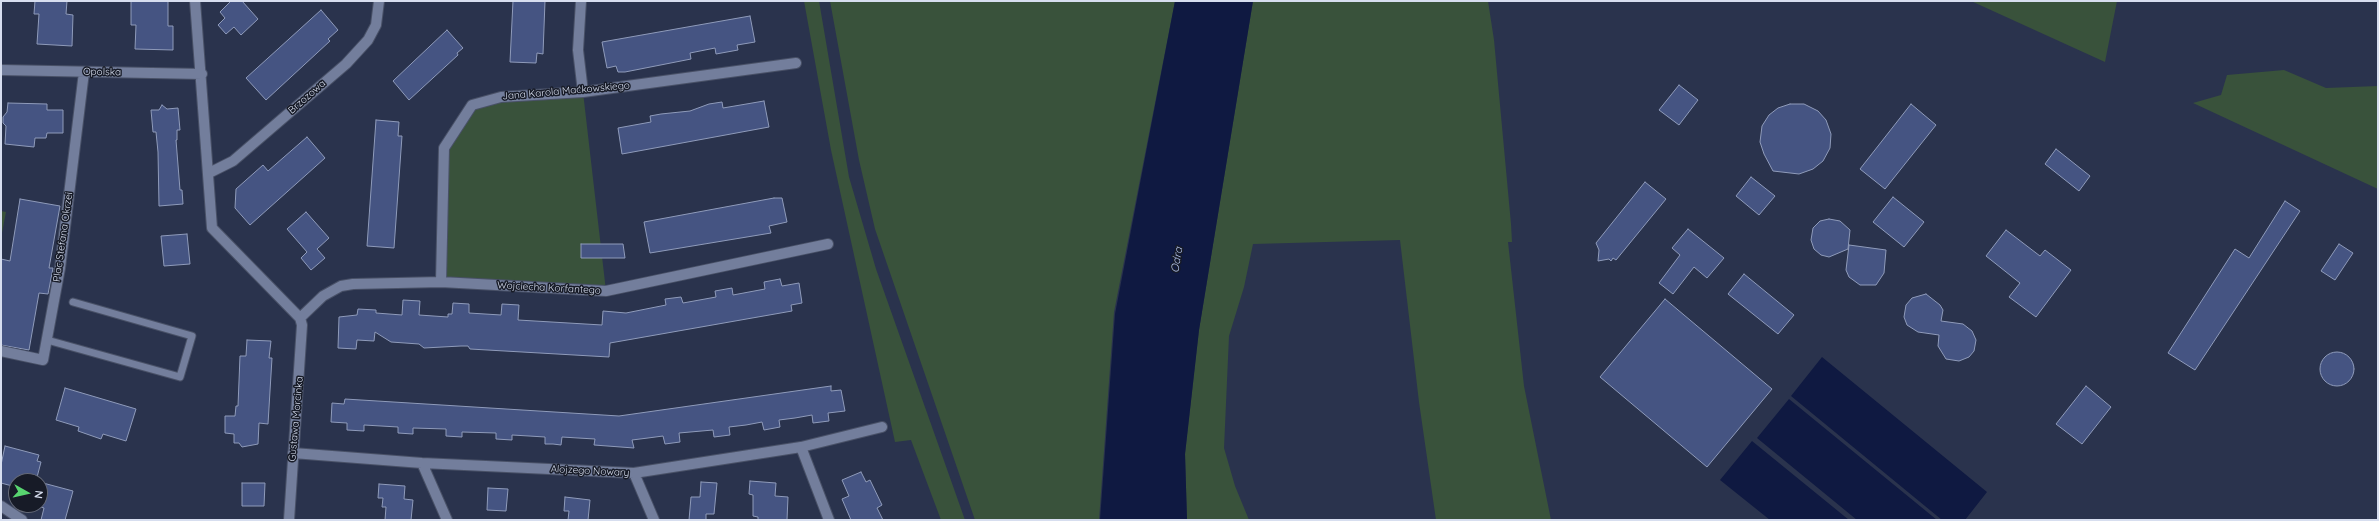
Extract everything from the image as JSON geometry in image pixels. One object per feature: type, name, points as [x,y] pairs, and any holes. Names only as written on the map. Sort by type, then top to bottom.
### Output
[{"type":"street","points":[[195,1],[210,173],[212,228],[300,318]]},
{"type":"street","name":"Brzozowa","points":[[210,173],[233,161],[346,64],[368,40],[376,25],[379,1]]},
{"type":"street","points":[[581,1],[578,50],[583,92]]},
{"type":"street","name":"Jana Karola Maćkowskiego","points":[[441,282],[444,148],[472,105],[501,96],[583,92],[796,63]]},
{"type":"street","name":"Opolska","points":[[1,70],[202,74]]},
{"type":"street","name":"Plac Stefana Okrzei","points":[[1,352],[43,360],[60,268],[84,72]]},
{"type":"street","name":"Wojciecha Korfantego","points":[[300,318],[323,296],[341,286],[441,282],[606,291],[828,244]]},
{"type":"street","name":"Gustawa Morcinka","points":[[289,520],[303,336],[300,318]]},
{"type":"street","name":"Alojzego Nowary","points":[[293,453],[422,463],[634,473],[801,447],[882,427]]},
{"type":"street","points":[[801,447],[829,520]]},
{"type":"street","points":[[422,463],[447,520]]},
{"type":"street","points":[[634,473],[654,520]]},
{"type":"street","points":[[1,506],[22,520]]},
{"type":"lane","points":[[47,340],[180,377],[192,336],[73,302]]},
{"type":"green space","points":[[804,1],[819,1],[849,177],[876,269],[965,520],[941,520],[911,440],[895,442],[831,150]]},
{"type":"green space","points":[[830,1],[1175,1],[1114,312],[1099,520],[975,520],[875,229],[859,160]]},
{"type":"green space","points":[[1253,1],[1488,1],[1494,40],[1511,224],[1512,242],[1508,242],[1524,386],[1551,520],[1436,520],[1419,402],[1400,240],[1253,244],[1244,287],[1229,336],[1224,448],[1235,486],[1249,520],[1187,520],[1185,454],[1199,330]]},
{"type":"green space","points":[[1971,1],[2117,1],[2105,62],[2072,47]]},
{"type":"green space","points":[[2284,70],[2326,88],[2378,86],[2378,189],[2193,103],[2221,95],[2227,75]]},
{"type":"green space","points":[[583,92],[606,291],[441,282],[444,148],[472,105]]},
{"type":"green space","points":[[1,211],[6,212],[1,238]]},
{"type":"water","name":"Odra","points":[[1175,1],[1253,1],[1199,330],[1185,454],[1187,520],[1100,520],[1115,314]]},
{"type":"water","points":[[1822,357],[1987,492],[1965,520],[1942,520],[1791,396]]},
{"type":"water","points":[[1789,399],[1937,520],[1857,520],[1757,438]]},
{"type":"water","points":[[1752,441],[1849,520],[1770,520],[1720,480]]},
{"type":"building","points":[[35,1],[67,1],[66,14],[73,15],[72,46],[37,44],[39,14],[34,14]]},
{"type":"building","points":[[131,1],[168,1],[168,26],[173,26],[173,50],[135,49],[136,25],[131,25]]},
{"type":"building","points":[[231,1],[242,1],[258,19],[241,35],[234,27],[226,34],[218,25],[225,18],[220,12]]},
{"type":"building","points":[[513,1],[545,1],[543,54],[537,53],[536,63],[510,62]]},
{"type":"building","points":[[321,10],[338,30],[328,39],[330,41],[266,100],[246,78]]},
{"type":"building","points":[[750,16],[755,42],[737,45],[738,50],[716,54],[715,48],[690,53],[691,59],[625,72],[618,72],[616,66],[607,68],[602,42]]},
{"type":"building","points":[[447,30],[463,48],[457,53],[458,55],[409,100],[393,81]]},
{"type":"building","points":[[1679,85],[1698,100],[1679,125],[1659,110]]},
{"type":"building","points":[[764,101],[769,127],[622,154],[618,128],[651,122],[650,116],[690,111],[709,104],[722,102],[723,108]]},
{"type":"building","points":[[8,103],[47,104],[47,110],[63,110],[63,133],[47,133],[46,138],[35,138],[34,147],[5,144],[6,126],[3,123],[3,117],[7,112]]},
{"type":"building","points":[[1790,104],[1804,104],[1818,111],[1826,120],[1831,134],[1830,148],[1823,161],[1813,169],[1799,174],[1773,171],[1764,154],[1760,142],[1762,126],[1769,115],[1778,108]]},
{"type":"building","points":[[1911,104],[1936,125],[1885,189],[1860,169]]},
{"type":"building","points":[[162,105],[167,109],[178,108],[180,130],[177,130],[176,140],[180,190],[182,190],[183,204],[159,206],[158,152],[156,132],[153,132],[151,110],[159,110]]},
{"type":"building","points":[[376,120],[399,122],[398,136],[402,136],[394,248],[367,246]]},
{"type":"building","points":[[307,137],[325,158],[250,225],[235,208],[236,189],[263,165],[268,171]]},
{"type":"building","points":[[2056,149],[2090,176],[2079,191],[2045,164]]},
{"type":"building","points":[[1751,177],[1775,196],[1759,215],[1736,196]]},
{"type":"building","points":[[1645,182],[1666,199],[1616,260],[1613,258],[1611,261],[1609,259],[1598,261],[1599,250],[1596,243]]},
{"type":"building","points":[[1893,197],[1924,222],[1904,247],[1873,222]]},
{"type":"building","points":[[774,198],[782,198],[787,222],[769,226],[771,233],[650,253],[644,222]]},
{"type":"building","points":[[20,199],[60,206],[49,268],[53,268],[48,294],[39,293],[29,350],[1,345],[1,259],[10,261]]},
{"type":"building","points":[[2285,201],[2300,211],[2195,370],[2168,353],[2235,249],[2249,258]]},
{"type":"building","points":[[306,212],[329,238],[317,249],[325,258],[311,270],[301,258],[307,252],[287,229]]},
{"type":"building","points":[[1829,219],[1840,221],[1850,230],[1848,249],[1829,257],[1821,255],[1814,249],[1811,240],[1813,228],[1820,221]]},
{"type":"building","points":[[1688,229],[1724,258],[1707,278],[1694,267],[1673,294],[1659,283],[1680,255],[1672,248]]},
{"type":"building","points":[[2006,230],[2040,256],[2045,250],[2071,270],[2036,317],[2009,297],[2020,283],[1986,256]]},
{"type":"building","points":[[187,234],[190,264],[164,266],[161,236]]},
{"type":"building","points":[[581,244],[623,244],[625,258],[581,258]]},
{"type":"building","points":[[2339,244],[2353,253],[2335,280],[2321,271]]},
{"type":"building","points":[[1849,245],[1886,250],[1884,273],[1876,285],[1860,285],[1849,277],[1846,270]]},
{"type":"building","points":[[1744,274],[1794,315],[1778,334],[1728,294]]},
{"type":"building","points":[[780,279],[782,286],[799,283],[802,303],[791,305],[792,311],[610,343],[609,357],[470,349],[468,346],[424,348],[419,344],[391,342],[375,332],[374,341],[357,340],[356,349],[338,348],[339,317],[357,315],[358,309],[376,310],[376,313],[402,315],[403,300],[420,301],[419,315],[448,317],[448,314],[452,314],[453,303],[469,304],[469,313],[501,315],[502,304],[519,305],[518,320],[602,325],[603,311],[626,313],[666,305],[665,299],[681,297],[683,303],[716,297],[715,291],[732,288],[733,295],[765,289],[764,282]]},
{"type":"building","points":[[1926,294],[1940,305],[1943,310],[1941,321],[1963,324],[1972,331],[1976,340],[1974,351],[1969,357],[1959,361],[1946,359],[1938,346],[1939,335],[1918,332],[1907,325],[1904,317],[1906,305],[1912,298]]},
{"type":"building","points":[[1665,299],[1772,389],[1707,467],[1600,377]]},
{"type":"building","points":[[247,340],[271,341],[269,358],[272,358],[268,424],[259,423],[258,444],[242,447],[239,443],[234,443],[234,434],[225,433],[225,416],[235,416],[236,406],[238,406],[240,356],[246,356]]},
{"type":"building","points":[[2334,352],[2340,352],[2344,353],[2351,359],[2354,369],[2353,376],[2347,383],[2340,386],[2334,386],[2330,385],[2323,379],[2320,372],[2320,366],[2321,362],[2327,355]]},
{"type":"building","points":[[831,386],[831,391],[841,390],[845,411],[828,413],[829,421],[813,423],[812,415],[779,420],[780,427],[764,430],[762,422],[729,427],[730,435],[714,437],[713,430],[679,433],[680,442],[665,444],[663,436],[632,440],[634,448],[594,445],[595,439],[562,437],[561,445],[545,444],[545,437],[512,435],[512,440],[496,439],[496,433],[462,432],[462,437],[446,436],[446,429],[413,428],[413,434],[398,433],[398,427],[364,425],[364,431],[347,430],[347,423],[331,422],[332,403],[344,404],[345,399],[619,416]]},
{"type":"building","points":[[2086,386],[2111,407],[2082,444],[2056,424]]},
{"type":"building","points":[[65,388],[136,409],[126,441],[103,434],[101,439],[78,431],[79,427],[56,420]]},
{"type":"building","points":[[5,446],[39,455],[37,461],[41,462],[38,473],[8,473],[8,485],[1,483],[1,465]]},
{"type":"building","points":[[861,472],[866,482],[870,480],[882,505],[877,508],[883,520],[851,520],[842,499],[849,496],[842,480]]},
{"type":"building","points":[[750,481],[776,483],[775,496],[788,497],[787,520],[758,520],[758,517],[753,516],[753,495],[749,494]]},
{"type":"building","points":[[701,482],[717,483],[714,514],[706,514],[706,520],[689,520],[691,497],[700,497]]},
{"type":"building","points":[[242,483],[265,483],[264,506],[242,506]]},
{"type":"building","points":[[48,484],[73,491],[65,520],[41,520],[43,513],[48,513]]},
{"type":"building","points":[[379,484],[405,486],[404,499],[413,500],[411,520],[385,520],[386,507],[382,507],[383,498],[378,498]]},
{"type":"building","points":[[488,488],[508,489],[506,511],[487,510]]},
{"type":"building","points":[[565,497],[590,500],[588,520],[568,520],[569,511],[564,511]]}]
